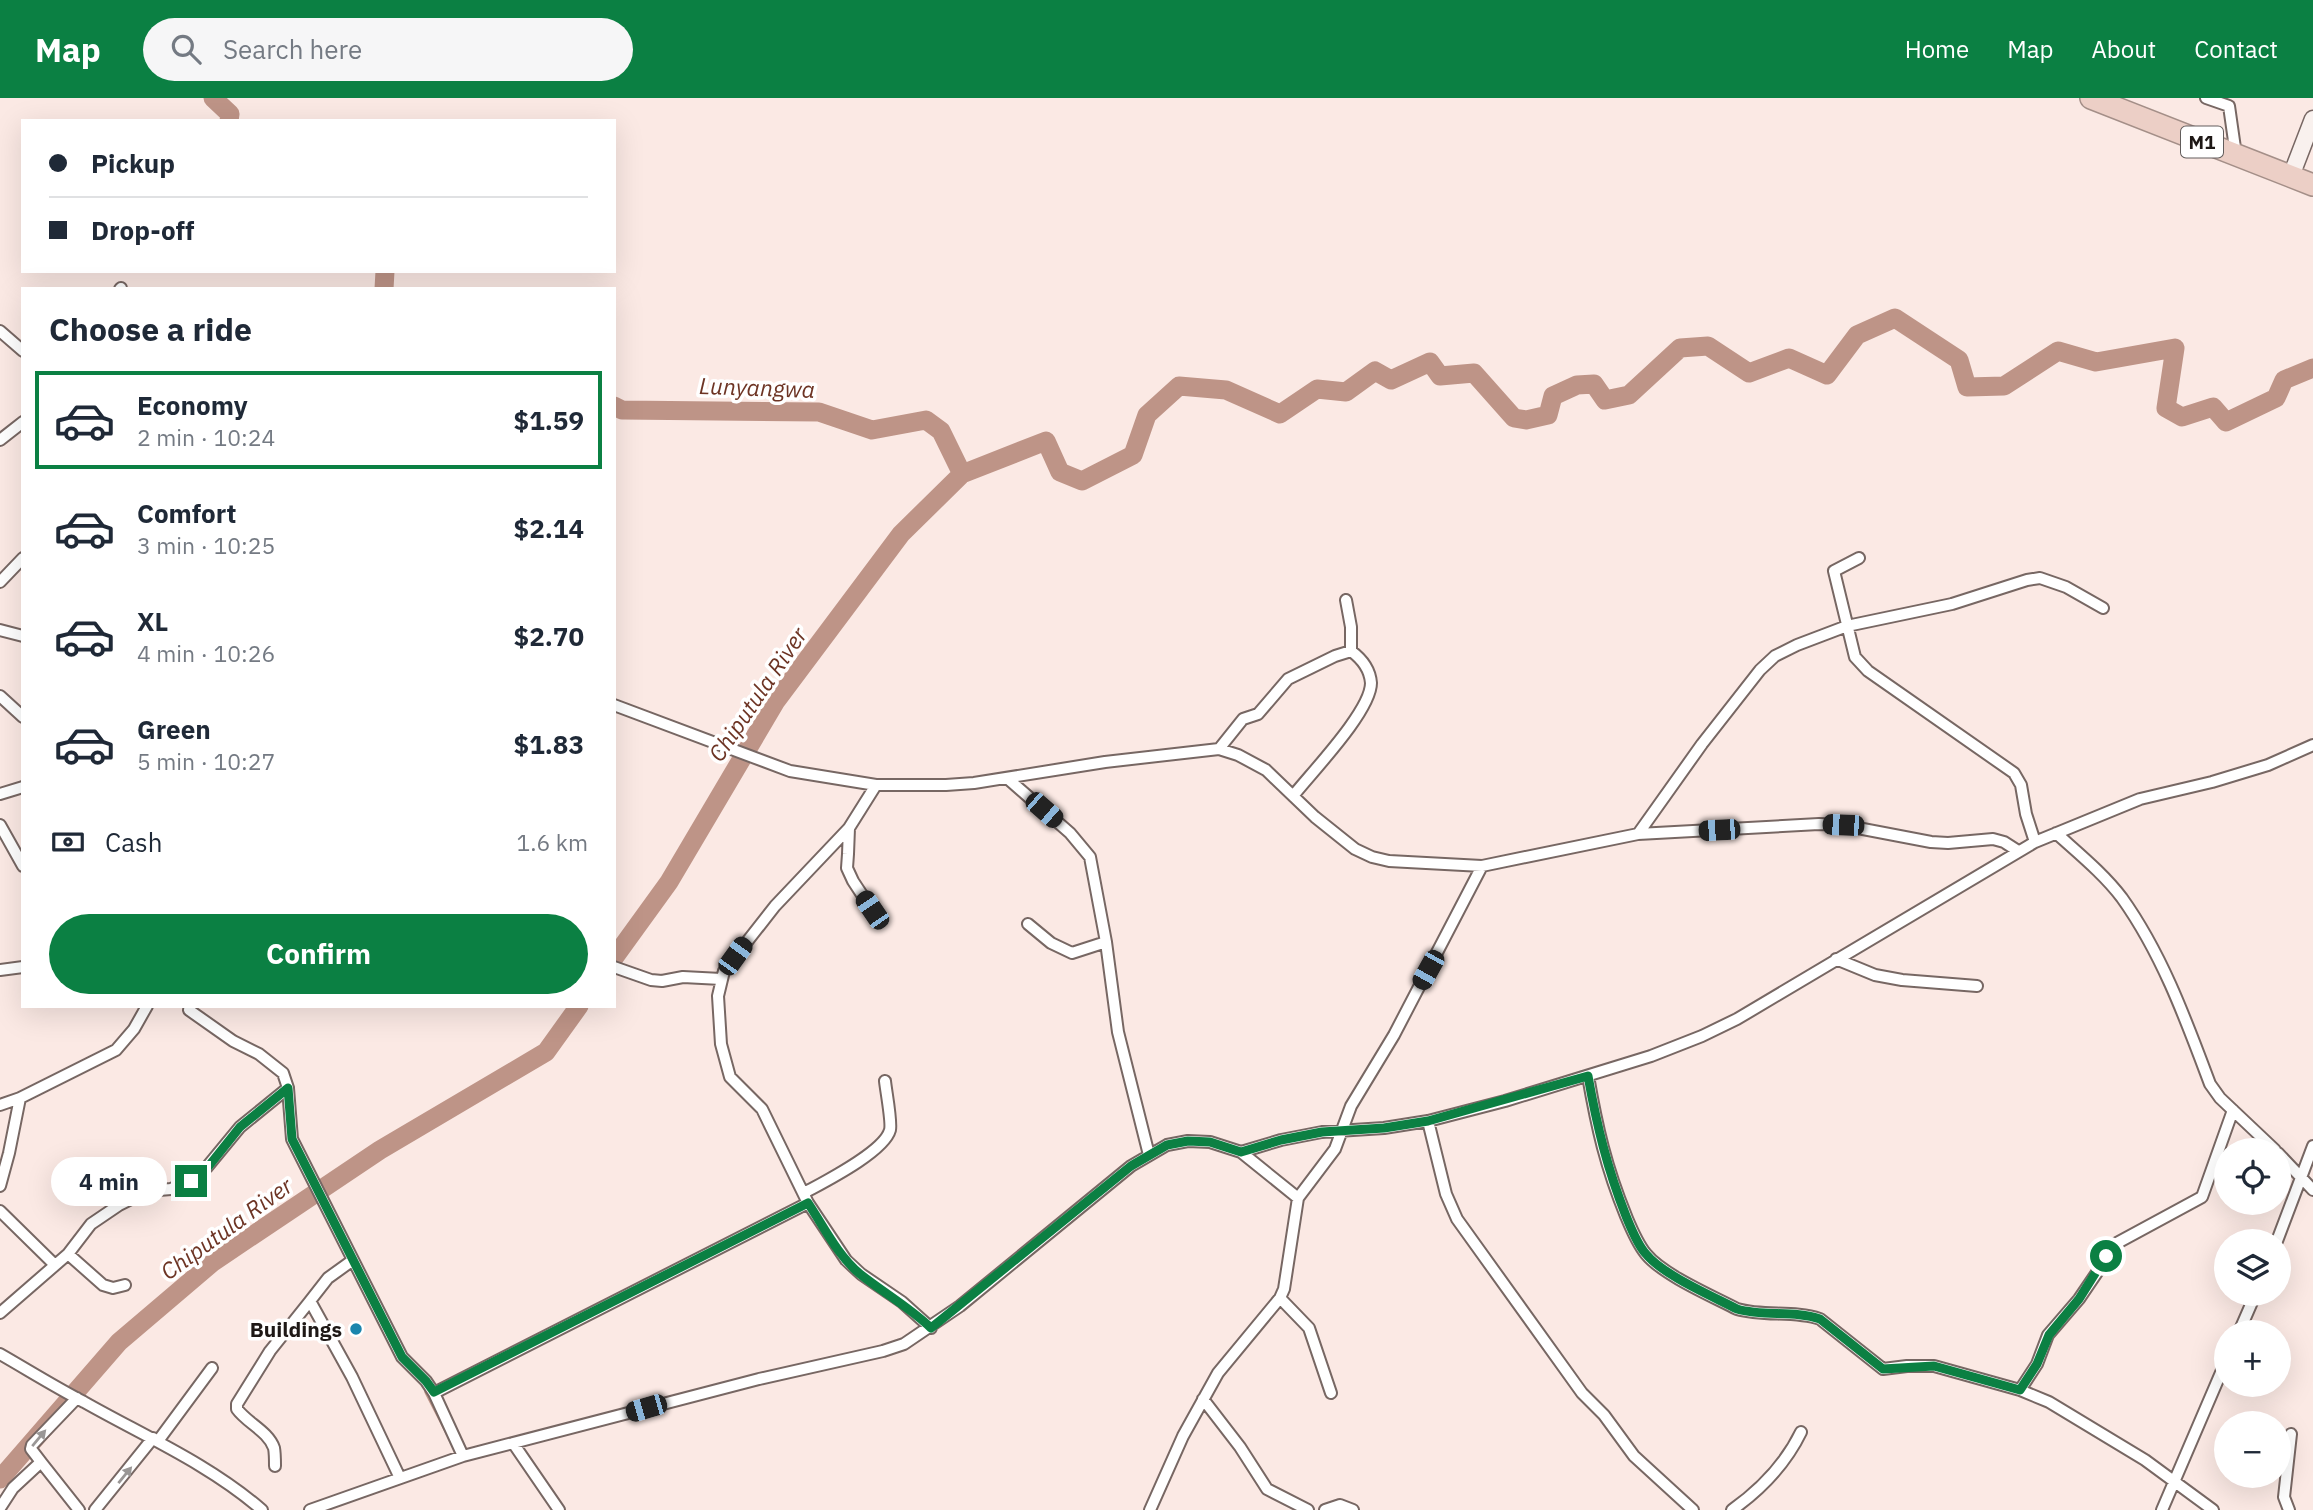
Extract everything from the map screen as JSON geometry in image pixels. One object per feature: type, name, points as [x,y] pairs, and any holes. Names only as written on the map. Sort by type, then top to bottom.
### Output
[{"type":"highway","name":"M1","points":[[2091,98],[2313,184]]},
{"type":"street","points":[[2206,98],[2230,106],[2235,155]]},
{"type":"street","points":[[2291,176],[2313,119]]},
{"type":"street","points":[[0,331],[21,349]]},
{"type":"street","points":[[0,440],[21,424]]},
{"type":"street","points":[[1858,558],[1834,571],[1855,657],[1861,666],[2014,773],[2021,785],[2035,842]]},
{"type":"street","points":[[0,582],[21,560]]},
{"type":"street","points":[[1638,834],[1702,744],[1760,670],[1775,656],[1797,645],[1847,626],[1952,604],[2040,578],[2059,584],[2103,608]]},
{"type":"street","points":[[1346,600],[1352,652]]},
{"type":"street","points":[[0,630],[21,635]]},
{"type":"street","points":[[1219,749],[1243,719],[1258,715],[1288,680],[1345,652],[1352,652],[1360,658],[1369,673],[1371,685],[1368,696],[1355,720],[1293,796]]},
{"type":"street","points":[[0,696],[21,715]]},
{"type":"street","points":[[616,706],[790,771],[876,785],[946,785],[1118,760],[1219,749],[1238,755],[1266,770],[1315,817],[1355,849],[1389,861],[1482,866],[1638,834],[1831,824],[1931,842],[1993,839],[2018,851]]},
{"type":"street","points":[[1241,1152],[1281,1140],[1342,1129],[1384,1128],[1428,1121],[1588,1076],[1702,1036],[1761,1005],[2035,842],[2140,799],[2223,779],[2313,746]]},
{"type":"street","points":[[1007,778],[1070,833],[1090,857],[1106,942],[1118,1032],[1149,1155]]},
{"type":"street","points":[[876,785],[849,828],[775,906],[724,971],[718,996],[721,1044],[730,1077],[762,1109],[806,1198],[846,1261],[902,1302],[931,1328]]},
{"type":"street","points":[[0,794],[21,788]]},
{"type":"street","points":[[0,825],[21,862]]},
{"type":"street","points":[[849,828],[848,868],[872,910]]},
{"type":"street","points":[[2056,833],[2120,896],[2140,925],[2166,974],[2210,1084],[2220,1098],[2262,1138]]},
{"type":"street","points":[[1150,1510],[1172,1460],[1218,1373],[1280,1298],[1284,1289],[1298,1198],[1335,1150],[1351,1107],[1394,1035],[1482,866]]},
{"type":"street","points":[[1028,924],[1051,943],[1072,953],[1106,942]]},
{"type":"street","points":[[1836,959],[1875,975],[1977,986]]},
{"type":"street","points":[[0,970],[21,967]]},
{"type":"street","points":[[616,968],[651,980],[682,977],[721,979]]},
{"type":"street","points":[[0,1105],[20,1098],[116,1050],[135,1029],[146,1008]]},
{"type":"street","points":[[188,1008],[283,1073],[288,1088],[292,1139],[402,1357],[434,1392],[463,1456]]},
{"type":"street","points":[[1588,1076],[1598,1135],[1613,1183],[1632,1230],[1646,1254],[1663,1269],[1737,1309],[1747,1312],[1810,1315],[1820,1319],[1883,1369],[1934,1366],[2020,1390],[2049,1402],[2175,1480],[2213,1510]]},
{"type":"street","points":[[434,1392],[806,1198],[885,1140],[891,1128],[885,1081]]},
{"type":"street","points":[[0,1313],[68,1254],[91,1224],[119,1205],[147,1191],[171,1189],[191,1181],[208,1167],[240,1127],[288,1088]]},
{"type":"street","points":[[0,1186],[20,1098]]},
{"type":"street","points":[[2020,1390],[2037,1364],[2049,1335],[2079,1299],[2117,1242],[2202,1197],[2233,1110]]},
{"type":"street","points":[[1428,1121],[1446,1195],[1457,1219],[1582,1393],[1604,1415],[1634,1455],[1693,1510]]},
{"type":"street","points":[[310,1510],[463,1456],[904,1344],[931,1328],[1131,1166],[1167,1145],[1188,1141],[1210,1142],[1241,1152],[1298,1198]]},
{"type":"street","points":[[2282,1229],[2313,1146]]},
{"type":"street","points":[[2291,1167],[2313,1190]]},
{"type":"street","points":[[0,1212],[55,1265]]},
{"type":"street","points":[[68,1254],[103,1285],[113,1289],[125,1285]]},
{"type":"street","points":[[275,1466],[273,1447],[266,1437],[240,1414],[237,1404],[271,1351],[328,1278],[353,1259]]},
{"type":"street","points":[[1280,1298],[1309,1328],[1331,1393]]},
{"type":"street","points":[[310,1301],[352,1377],[400,1478]]},
{"type":"street","points":[[0,1354],[209,1472],[262,1510]]},
{"type":"street","points":[[95,1510],[212,1368]]},
{"type":"street","points":[[2162,1510],[2214,1389]]},
{"type":"street","points":[[73,1396],[31,1449],[79,1510]]},
{"type":"street","points":[[1203,1399],[1267,1489],[1308,1510]]},
{"type":"street","points":[[1732,1510],[1754,1493],[1775,1470],[1801,1432]]},
{"type":"street","points":[[513,1443],[559,1510]]},
{"type":"street","points":[[0,1509],[13,1489],[41,1462]]},
{"type":"street","points":[[2285,1488],[2284,1497],[2289,1510]]},
{"type":"street","points":[[1325,1510],[1340,1505],[1353,1510]]},
{"type":"waterway","name":"Lunyangwa","points":[[213,98],[230,114],[229,119]]},
{"type":"waterway","name":"Lunyangwa","points":[[384,287],[385,273]]},
{"type":"waterway","name":"Lunyangwa","points":[[616,407],[622,410],[819,412],[872,430],[926,420],[941,431],[962,474],[1046,441],[1060,472],[1082,481],[1133,455],[1147,415],[1179,386],[1226,390],[1280,414],[1317,389],[1346,392],[1375,371],[1391,380],[1430,362],[1440,376],[1474,373],[1514,418],[1526,420],[1548,415],[1553,396],[1577,385],[1594,384],[1605,400],[1629,395],[1680,348],[1708,346],[1749,373],[1789,358],[1827,375],[1857,335],[1895,318],[1959,360],[1967,387],[2004,386],[2058,351],[2096,362],[2175,348],[2166,408],[2182,417],[2213,407],[2226,422],[2276,398],[2284,380],[2313,368]]},
{"type":"waterway","name":"Chiputula River","points":[[616,955],[669,882],[776,701],[901,534],[962,474]]},
{"type":"waterway","name":"Chiputula River","points":[[0,1479],[119,1342],[213,1262],[380,1150],[546,1052],[578,1008]]},
{"type":"waterway","points":[[426,1392],[448,1435]]},
{"type":"place","name":"Buildings","points":[[356,1329]]},
{"type":"route","points":[[191,1181],[208,1167],[240,1127],[288,1088],[292,1139],[402,1357],[434,1392],[808,1203],[846,1261],[902,1302],[931,1328],[1131,1166],[1167,1145],[1188,1141],[1210,1142],[1241,1152],[1322,1132],[1384,1128],[1428,1121],[1588,1076],[1598,1135],[1609,1172],[1632,1230],[1646,1254],[1663,1269],[1737,1309],[1747,1312],[1810,1315],[1820,1319],[1883,1369],[1934,1366],[2020,1390],[2037,1364],[2049,1335],[2079,1299],[2106,1256]]}]
